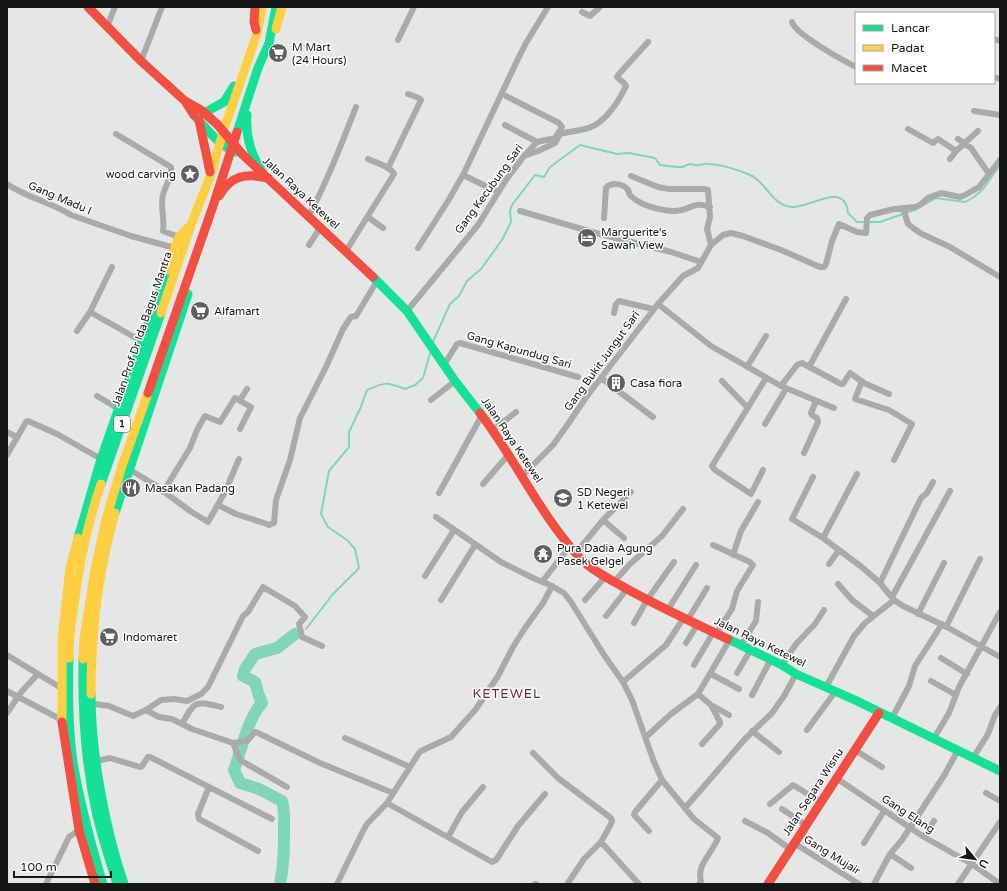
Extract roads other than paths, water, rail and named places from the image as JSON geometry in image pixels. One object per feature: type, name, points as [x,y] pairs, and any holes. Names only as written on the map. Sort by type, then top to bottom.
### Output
[{"type":"main road","points":[[255,7],[254,22],[257,34]]},
{"type":"main road","name":"Jalan Prof Dr Ida Bagus Mantra","points":[[94,854],[83,814],[73,761],[68,707],[69,642],[78,572],[90,517],[105,461],[211,174],[223,132],[257,34],[262,7]]},
{"type":"main road","name":"1","points":[[117,884],[96,811],[89,767],[86,702],[82,694],[84,638],[95,569],[106,519],[183,300],[258,68],[269,43],[276,7]]},
{"type":"main road","points":[[269,43],[276,30],[282,7]]},
{"type":"main road","name":"Jalan Raya Ketewel","points":[[93,9],[107,27],[141,61],[185,101],[196,106],[220,142],[232,146]]},
{"type":"main road","points":[[211,174],[202,116],[227,99],[248,62]]},
{"type":"main road","points":[[258,68],[247,112],[246,129],[250,150],[266,176]]},
{"type":"main road","name":"Jalan Raya Ketewel","points":[[202,116],[223,132],[232,146],[346,251],[406,311],[432,346],[455,381],[493,430],[556,528],[573,550],[587,564],[614,582],[667,611],[782,665],[796,674],[855,700],[879,713],[958,750],[975,755],[1000,771]]},
{"type":"main road","points":[[213,206],[225,186],[237,178],[251,174],[266,176]]},
{"type":"main road","points":[[95,884],[79,830],[65,749],[62,720],[62,639],[70,568],[105,461],[119,409],[175,248],[179,237],[191,225]]},
{"type":"main road","points":[[86,702],[104,809],[124,884]]},
{"type":"main road","name":"Jalan Segara Wisnu","points":[[768,884],[879,713]]},
{"type":"main road","points":[[94,854],[106,849]]},
{"type":"main road","name":"1","points":[[94,854],[103,884]]},
{"type":"street","points":[[107,27],[116,7]]},
{"type":"street","points":[[141,61],[162,7]]},
{"type":"street","points":[[398,40],[414,7]]},
{"type":"street","points":[[418,248],[463,175],[526,43],[548,7]]},
{"type":"street","points":[[582,12],[590,16],[600,7]]},
{"type":"street","points":[[792,22],[794,27],[815,43],[855,67]]},
{"type":"street","points":[[524,156],[555,143],[560,134],[591,127],[602,120],[616,104],[626,86],[618,79],[618,76],[648,42]]},
{"type":"street","points":[[388,168],[421,100],[408,94]]},
{"type":"street","name":"Gang Kecubung Sari","points":[[406,311],[478,225],[498,192],[524,156],[537,142],[555,138],[562,127],[561,125],[506,96]]},
{"type":"street","points":[[308,217],[333,164],[356,107]]},
{"type":"street","points":[[974,111],[1000,115]]},
{"type":"street","points":[[505,125],[537,142]]},
{"type":"street","points":[[908,129],[933,143],[938,139],[956,150]]},
{"type":"street","points":[[950,159],[956,150],[978,131]]},
{"type":"street","points":[[116,134],[171,167],[170,176],[163,195],[165,221],[164,231],[179,237]]},
{"type":"street","points":[[958,139],[965,143],[975,154],[989,174]]},
{"type":"street","points":[[346,251],[394,174],[388,168],[368,159]]},
{"type":"street","points":[[631,176],[658,187],[669,189],[706,189],[709,193],[710,220],[707,229],[711,245],[723,235],[731,233],[781,250],[820,267],[824,267],[827,262],[838,225],[866,233],[867,221],[870,215],[904,212],[920,205],[928,198],[941,193],[960,197],[965,195],[979,187],[1000,160]]},
{"type":"street","points":[[463,175],[498,192]]},
{"type":"street","name":"Gang Madu I","points":[[7,184],[42,202],[64,210],[71,215],[175,248]]},
{"type":"street","points":[[604,218],[606,188],[608,186],[618,184],[627,188],[630,195],[638,202],[664,210],[674,211],[686,209],[698,203],[710,207]]},
{"type":"street","points":[[520,211],[585,230],[671,252],[701,262]]},
{"type":"street","points":[[904,212],[909,225],[922,234],[950,247],[1000,277]]},
{"type":"street","points":[[368,217],[383,228]]},
{"type":"street","points":[[309,245],[320,228]]},
{"type":"street","name":"Gang Bukit Jungut Sari","points":[[522,476],[553,444],[655,306],[683,276],[696,270],[711,245]]},
{"type":"street","points":[[77,331],[90,312],[112,268]]},
{"type":"street","points":[[218,505],[236,514],[269,525],[274,523],[276,500],[290,460],[300,418],[326,367],[343,329],[351,317],[356,316],[377,281]]},
{"type":"street","points":[[808,367],[846,299]]},
{"type":"street","points":[[614,313],[616,304],[619,301],[655,306],[706,343],[766,378],[783,387],[834,408]]},
{"type":"street","points":[[90,312],[143,342]]},
{"type":"street","points":[[747,367],[766,336]]},
{"type":"street","name":"Gang Kapundug Sari","points":[[444,365],[457,344],[460,343],[578,377]]},
{"type":"street","points":[[765,424],[783,387],[798,364],[802,363],[841,384],[843,384],[849,372],[889,394]]},
{"type":"street","points":[[601,378],[653,417]]},
{"type":"street","points":[[764,470],[751,494],[713,468],[714,463],[766,378]]},
{"type":"street","points":[[862,380],[854,399],[889,410],[912,424],[894,460]]},
{"type":"street","points":[[431,400],[455,381]]},
{"type":"street","points":[[722,381],[748,408]]},
{"type":"street","points":[[240,400],[246,389]]},
{"type":"street","points":[[97,396],[119,409]]},
{"type":"street","points":[[164,492],[190,448],[204,417],[206,416],[220,422],[235,398],[252,408],[240,429]]},
{"type":"street","points":[[804,453],[818,422],[817,418],[811,413],[816,401]]},
{"type":"street","points":[[493,430],[516,412]]},
{"type":"street","points":[[438,492],[482,415]]},
{"type":"street","points":[[7,455],[27,421],[57,434],[105,461]]},
{"type":"street","points":[[7,432],[17,437]]},
{"type":"street","points":[[483,484],[509,454]]},
{"type":"street","points":[[125,468],[164,492],[206,522],[209,522],[225,492],[239,459]]},
{"type":"street","points":[[823,538],[857,474]]},
{"type":"street","points":[[813,477],[792,519],[823,538],[839,550],[880,583],[893,598],[906,608],[944,625],[1000,657]]},
{"type":"street","points":[[880,583],[922,498],[928,493],[933,482]]},
{"type":"street","points":[[826,687],[854,636],[865,622],[893,598],[950,491]]},
{"type":"street","points":[[542,582],[631,492]]},
{"type":"street","points":[[733,555],[741,531],[758,502]]},
{"type":"street","points":[[614,582],[630,564],[662,536],[683,509]]},
{"type":"street","points":[[436,517],[500,562],[552,586],[564,593],[571,602],[604,655],[623,682],[632,700],[662,780],[694,818],[718,838],[705,858],[700,877],[701,883]]},
{"type":"street","points":[[603,520],[624,538]]},
{"type":"street","points":[[425,576],[454,530]]},
{"type":"street","points":[[441,600],[474,545]]},
{"type":"street","points":[[694,665],[732,609],[737,591],[753,566],[750,562],[713,545]]},
{"type":"street","points":[[829,564],[839,550]]},
{"type":"street","points":[[892,718],[909,686],[915,666],[944,625],[980,559]]},
{"type":"street","points":[[634,623],[647,600],[674,562]]},
{"type":"street","points":[[918,614],[944,563]]},
{"type":"street","points":[[667,611],[696,565]]},
{"type":"street","points":[[586,600],[606,576]]},
{"type":"street","points":[[838,584],[852,600],[873,616]]},
{"type":"street","points":[[337,884],[367,824],[388,803],[421,751],[451,737],[476,709],[498,676],[512,647],[544,604],[552,586]]},
{"type":"street","points":[[86,702],[109,706],[133,716],[146,710],[161,700],[174,699],[187,701],[201,694],[208,686],[244,616],[263,587],[295,606],[305,617],[299,624],[302,637],[322,646]]},
{"type":"street","points":[[623,682],[666,645],[707,588]]},
{"type":"street","points":[[606,616],[627,589]]},
{"type":"street","points":[[740,646],[756,621],[758,602]]},
{"type":"street","points":[[782,665],[796,644],[814,625],[824,610]]},
{"type":"street","points":[[934,738],[952,707],[956,695],[1000,612]]},
{"type":"street","points":[[686,643],[698,625]]},
{"type":"street","points":[[646,737],[670,714],[698,694],[729,641]]},
{"type":"street","points":[[737,673],[750,650]]},
{"type":"street","points":[[7,655],[61,688]]},
{"type":"street","points":[[941,658],[967,674]]},
{"type":"street","points":[[752,695],[770,660]]},
{"type":"street","points":[[7,713],[18,697],[38,674]]},
{"type":"street","points":[[711,674],[738,690]]},
{"type":"street","points":[[685,808],[752,731],[772,713],[784,696],[796,674]]},
{"type":"street","points":[[931,681],[956,695]]},
{"type":"street","points":[[7,691],[62,720]]},
{"type":"street","points":[[807,730],[835,692]]},
{"type":"street","points":[[698,694],[711,705],[729,715]]},
{"type":"street","points":[[182,724],[195,704],[204,703],[221,707]]},
{"type":"street","points":[[702,744],[720,724],[711,705]]},
{"type":"street","points":[[975,755],[988,734],[995,715],[1000,707]]},
{"type":"street","points":[[146,710],[159,717],[172,719],[235,743],[247,741],[255,732],[258,733],[326,766],[394,793]]},
{"type":"street","points":[[752,731],[779,752]]},
{"type":"street","points":[[346,738],[410,767]]},
{"type":"street","points":[[235,743],[239,758],[287,787]]},
{"type":"street","points":[[855,750],[882,767]]},
{"type":"street","points":[[874,884],[890,854],[911,828],[945,774],[958,750]]},
{"type":"street","points":[[533,752],[558,778],[611,818],[612,821],[601,842],[584,859],[568,883],[569,884]]},
{"type":"street","points":[[96,761],[110,758],[140,767],[149,757],[272,819]]},
{"type":"street","name":"Gang Elang","points":[[836,778],[924,837],[972,864],[1000,884]]},
{"type":"street","points":[[648,831],[634,815],[662,780]]},
{"type":"street","points":[[770,804],[794,785],[821,802]]},
{"type":"street","points":[[209,787],[198,814],[199,819],[258,851]]},
{"type":"street","points":[[448,837],[462,812],[483,787]]},
{"type":"street","points":[[986,793],[1000,801]]},
{"type":"street","points":[[388,803],[489,860],[494,861],[518,826],[545,794]]},
{"type":"street","points":[[782,809],[806,825]]},
{"type":"street","points":[[864,843],[884,811]]},
{"type":"street","name":"Gang Mujair","points":[[745,821],[859,884]]},
{"type":"street","points":[[924,837],[934,821]]},
{"type":"street","points":[[958,884],[999,824]]},
{"type":"street","points":[[46,884],[69,837],[79,830]]},
{"type":"street","points":[[601,842],[640,884]]},
{"type":"street","points":[[890,854],[911,868]]},
{"type":"waterway","points":[[432,344],[450,304],[459,296],[467,281],[481,269],[502,240],[511,222],[510,211],[512,205],[535,175],[544,177],[550,167],[580,145],[617,154],[629,153],[655,158],[660,165],[674,167],[682,167],[690,164],[718,165],[746,173],[756,178],[779,203],[786,206],[800,206],[826,198],[841,198],[845,203],[848,213],[857,222],[880,222],[917,209]]},
{"type":"waterway","points":[[924,205],[936,198],[965,202],[974,197],[983,189],[1000,165]]},
{"type":"waterway","points":[[306,629],[333,594],[359,568],[355,549],[347,540],[328,527],[321,514],[329,471],[349,447],[349,432],[367,390],[382,384],[394,385],[405,389],[415,385],[423,378],[431,350]]},
{"type":"waterway","points":[[280,884],[284,849],[284,808],[282,801],[259,789],[240,783],[234,770],[245,735],[257,709],[262,703],[255,682],[243,676],[245,669],[255,654],[277,648],[295,634]]},
{"type":"place","name":"M Mart (24 Hours)","points":[[278,53]]},
{"type":"place","name":"wood carving","points":[[190,174]]},
{"type":"place","name":"Marguerite's Sawah View","points":[[587,238]]},
{"type":"place","name":"Alfamart","points":[[200,311]]},
{"type":"place","name":"Casa fiora","points":[[616,383]]},
{"type":"place","name":"Masakan Padang","points":[[131,488]]},
{"type":"place","name":"SD Negeri 1 Ketewel","points":[[563,498]]},
{"type":"place","name":"Pura Dadia Agung Pasek Gelgel","points":[[543,554]]},
{"type":"place","name":"Indomaret","points":[[109,637]]},
{"type":"district","name":"KETEWEL","points":[[507,694]]}]
